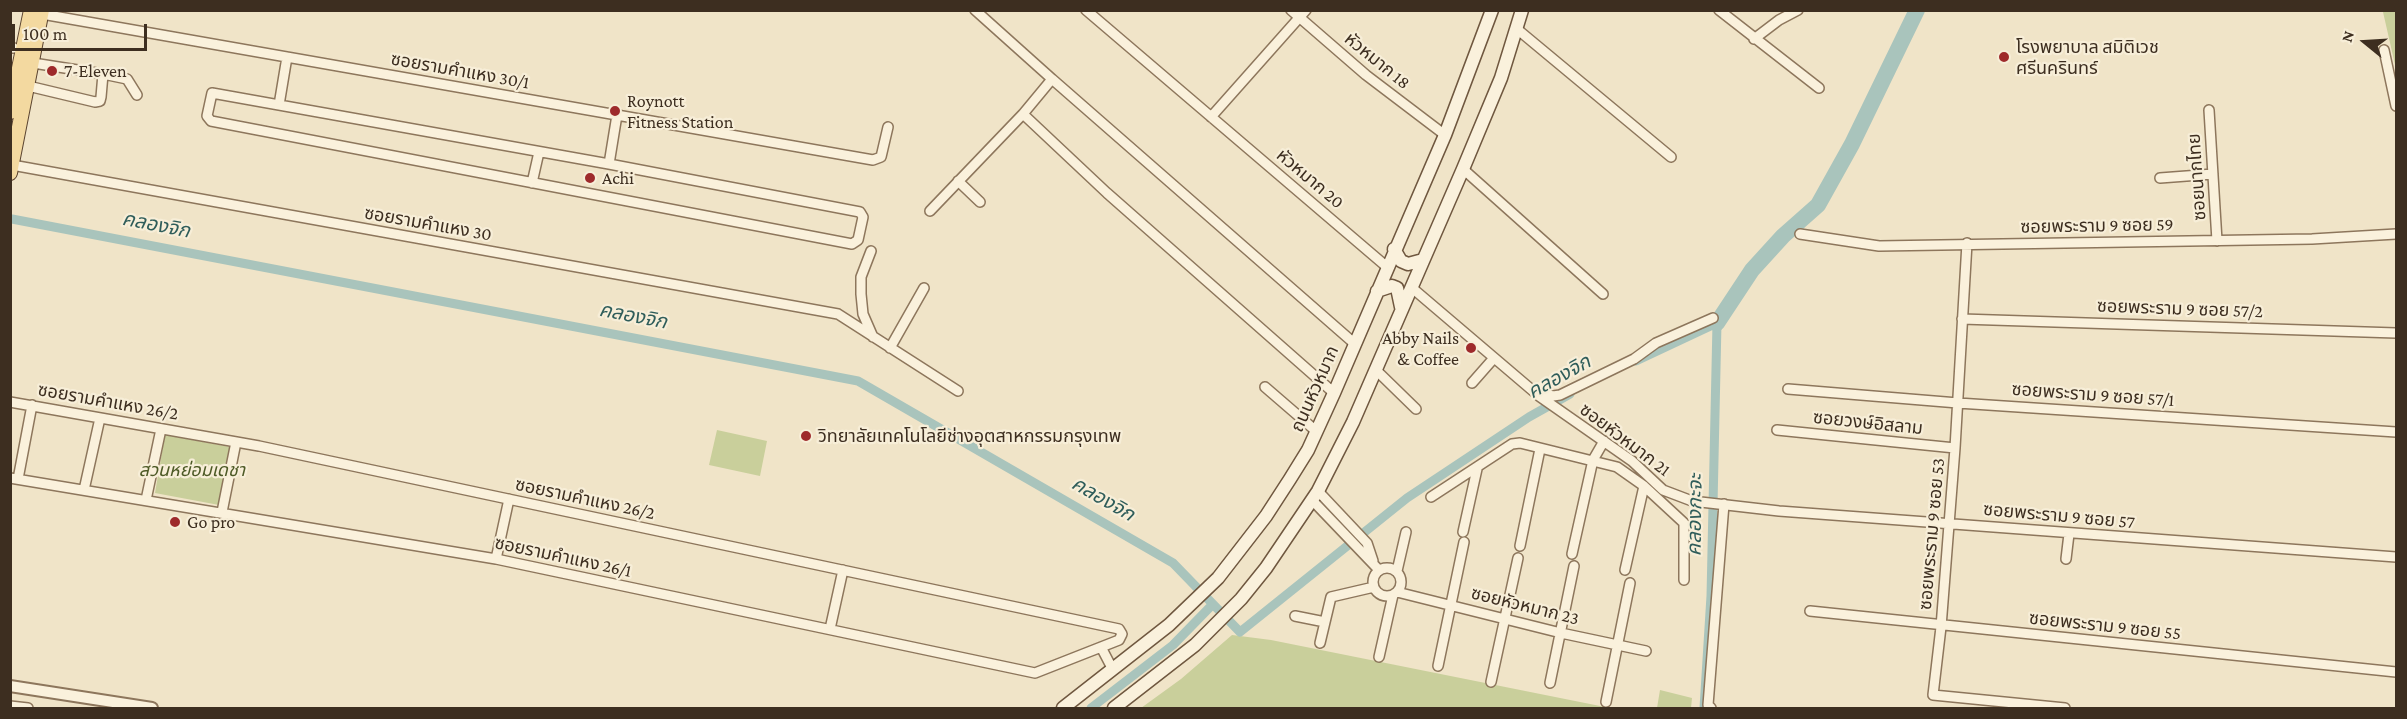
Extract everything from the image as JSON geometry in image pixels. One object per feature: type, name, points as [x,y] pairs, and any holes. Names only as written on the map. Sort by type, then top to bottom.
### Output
[{"type":"main road","points":[[10,67],[12,48],[22,10]]},
{"type":"main road","name":"ถนนหัวหมาก","points":[[1063,708],[1169,625],[1218,578],[1277,501],[1316,431],[1334,393],[1445,135],[1492,10]]},
{"type":"main road","points":[[1114,708],[1195,645],[1241,599],[1266,568],[1315,495],[1353,422],[1463,169],[1501,78],[1522,10]]},
{"type":"main road","points":[[11,169],[33,63],[38,12]]},
{"type":"main road","points":[[10,112],[38,12]]},
{"type":"main road","points":[[1394,249],[1401,261],[1408,264],[1423,260]]},
{"type":"main road","points":[[1377,291],[1392,286],[1397,288],[1401,309]]},
{"type":"street","points":[[975,10],[1355,344]]},
{"type":"street","name":"หัวหมาก 20","points":[[1086,10],[1387,267]]},
{"type":"street","name":"หัวหมาก 18","points":[[1291,10],[1303,14],[1366,75],[1445,135]]},
{"type":"street","points":[[1719,10],[1819,88]]},
{"type":"street","points":[[1754,39],[1779,20],[1798,10]]},
{"type":"street","name":"ซอยรามคำแหง 30/1","points":[[38,12],[873,160],[880,157],[888,127]]},
{"type":"street","points":[[1212,117],[1303,14]]},
{"type":"street","points":[[1517,29],[1671,157]]},
{"type":"street","points":[[2384,50],[2397,106]]},
{"type":"street","points":[[279,105],[287,57]]},
{"type":"street","points":[[33,63],[127,79],[137,95]]},
{"type":"street","points":[[28,86],[100,101],[102,74]]},
{"type":"street","points":[[930,211],[1023,114],[1052,80]]},
{"type":"street","points":[[212,93],[279,105],[860,212],[862,217],[858,240],[852,244],[211,121],[207,116],[212,93]]},
{"type":"street","name":"ซอยนากไทย","points":[[2209,110],[2217,241]]},
{"type":"street","points":[[1023,114],[1107,193],[1334,393]]},
{"type":"street","points":[[609,164],[617,115]]},
{"type":"street","points":[[532,183],[539,152]]},
{"type":"street","name":"ซอยรามคำแหง 30","points":[[11,169],[838,314],[873,337]]},
{"type":"street","points":[[1463,169],[1603,294]]},
{"type":"street","points":[[2160,178],[2213,174]]},
{"type":"street","points":[[957,181],[980,202]]},
{"type":"street","name":"ซอยพระราม 9 ซอย 59","points":[[1800,234],[1879,246],[2312,239],[2397,234]]},
{"type":"street","name":"ซอยพระราม 9 ซอย 53","points":[[1967,243],[1955,448],[1941,627],[1933,695],[2019,706],[2064,708]]},
{"type":"street","points":[[871,251],[861,277],[861,294],[863,314],[873,337],[958,391]]},
{"type":"street","name":"ซอยหัวหมาก 21","points":[[1411,287],[1536,394],[1632,461],[1663,490],[1692,501],[1722,504]]},
{"type":"street","points":[[890,348],[924,288]]},
{"type":"street","points":[[1536,394],[1560,395],[1634,359],[1656,344],[1713,318]]},
{"type":"street","name":"ซอยพระราม 9 ซอย 57/2","points":[[1962,320],[2397,333]]},
{"type":"street","points":[[1472,383],[1494,358]]},
{"type":"street","points":[[1376,370],[1416,410]]},
{"type":"street","points":[[1265,387],[1316,431]]},
{"type":"street","name":"ซอยพระราม 9 ซอย 57/1","points":[[1788,389],[1958,403],[2397,432]]},
{"type":"street","name":"ซอยรามคำแหง 26/2","points":[[10,402],[236,442],[1122,631],[1119,640],[1101,647]]},
{"type":"street","points":[[14,478],[32,405]]},
{"type":"street","points":[[84,490],[100,418]]},
{"type":"street","points":[[146,500],[161,429]]},
{"type":"street","name":"ซอยวงษ์อิสลาม","points":[[1777,430],[1955,448]]},
{"type":"street","points":[[1572,554],[1593,460],[1604,441]]},
{"type":"street","points":[[222,512],[236,442]]},
{"type":"street","points":[[1431,497],[1512,444],[1520,443],[1623,469],[1684,523],[1684,580]]},
{"type":"street","points":[[1520,546],[1540,449]]},
{"type":"street","points":[[1438,666],[1477,469]]},
{"type":"street","name":"ซอยรามคำแหง 26/1","points":[[14,478],[496,559],[1035,673],[1101,647]]},
{"type":"street","points":[[1624,570],[1644,486]]},
{"type":"street","points":[[1315,495],[1363,546],[1376,566],[1374,587],[1331,597],[1320,643]]},
{"type":"street","points":[[496,559],[509,499]]},
{"type":"street","points":[[1711,708],[1708,705],[1722,504]]},
{"type":"street","name":"ซอยพระราม 9 ซอย 57","points":[[1722,504],[1779,511],[2069,534],[2397,557]]},
{"type":"street","points":[[1379,657],[1395,593],[1401,584],[1397,571],[1406,532]]},
{"type":"street","points":[[2066,560],[2069,534]]},
{"type":"street","points":[[1491,682],[1518,558]]},
{"type":"street","points":[[1376,566],[1388,567],[1397,571]]},
{"type":"street","points":[[1550,682],[1575,566]]},
{"type":"street","points":[[830,630],[843,570]]},
{"type":"street","points":[[1606,702],[1630,584]]},
{"type":"street","name":"ซอยหัวหมาก 23","points":[[1374,587],[1380,594],[1395,593],[1646,651]]},
{"type":"street","name":"ซอยพระราม 9 ซอย 55","points":[[1810,611],[1941,627],[2397,672]]},
{"type":"street","points":[[1296,616],[1324,622]]},
{"type":"street","points":[[1101,647],[1113,670]]},
{"type":"street","points":[[10,687],[152,708]]},
{"type":"street","points":[[10,706],[28,708]]},
{"type":"green space","points":[[2396,11],[2396,69],[2383,12]]},
{"type":"green space","points":[[717,430],[767,441],[760,476],[709,465]]},
{"type":"green space","name":"สวนหย่อมเดชา","points":[[165,435],[230,447],[219,505],[155,493]]},
{"type":"green space","points":[[1232,635],[1271,640],[1610,708],[1141,708],[1181,679]]},
{"type":"green space","points":[[1660,690],[1692,698],[1691,708],[1657,708]]},
{"type":"waterway","name":"คลองจิก","points":[[1717,323],[1752,270],[1783,236],[1818,205],[1852,144],[1917,10]]},
{"type":"waterway","name":"คลองจิก","points":[[12,219],[858,381],[1173,563],[1240,632],[1407,498],[1529,417],[1570,394]]},
{"type":"waterway","name":"คลองกะจะ","points":[[1636,361],[1717,323],[1711,596],[1704,708]]},
{"type":"waterway","points":[[1091,708],[1173,645],[1213,604]]},
{"type":"place","name":"โรงพยาบาล สมิติเวช ศรีนครินทร์","points":[[2004,57]]},
{"type":"place","name":"7-Eleven","points":[[52,71]]},
{"type":"place","name":"Roynott Fitness Station","points":[[615,111]]},
{"type":"place","name":"Achi","points":[[590,178]]},
{"type":"place","name":"Abby Nails & Coffee","points":[[1471,348]]},
{"type":"place","name":"วิทยาลัยเทคโนโลยีช่างอุตสาหกรรมกรุงเทพ","points":[[806,436]]},
{"type":"place","name":"Go pro","points":[[175,522]]}]
